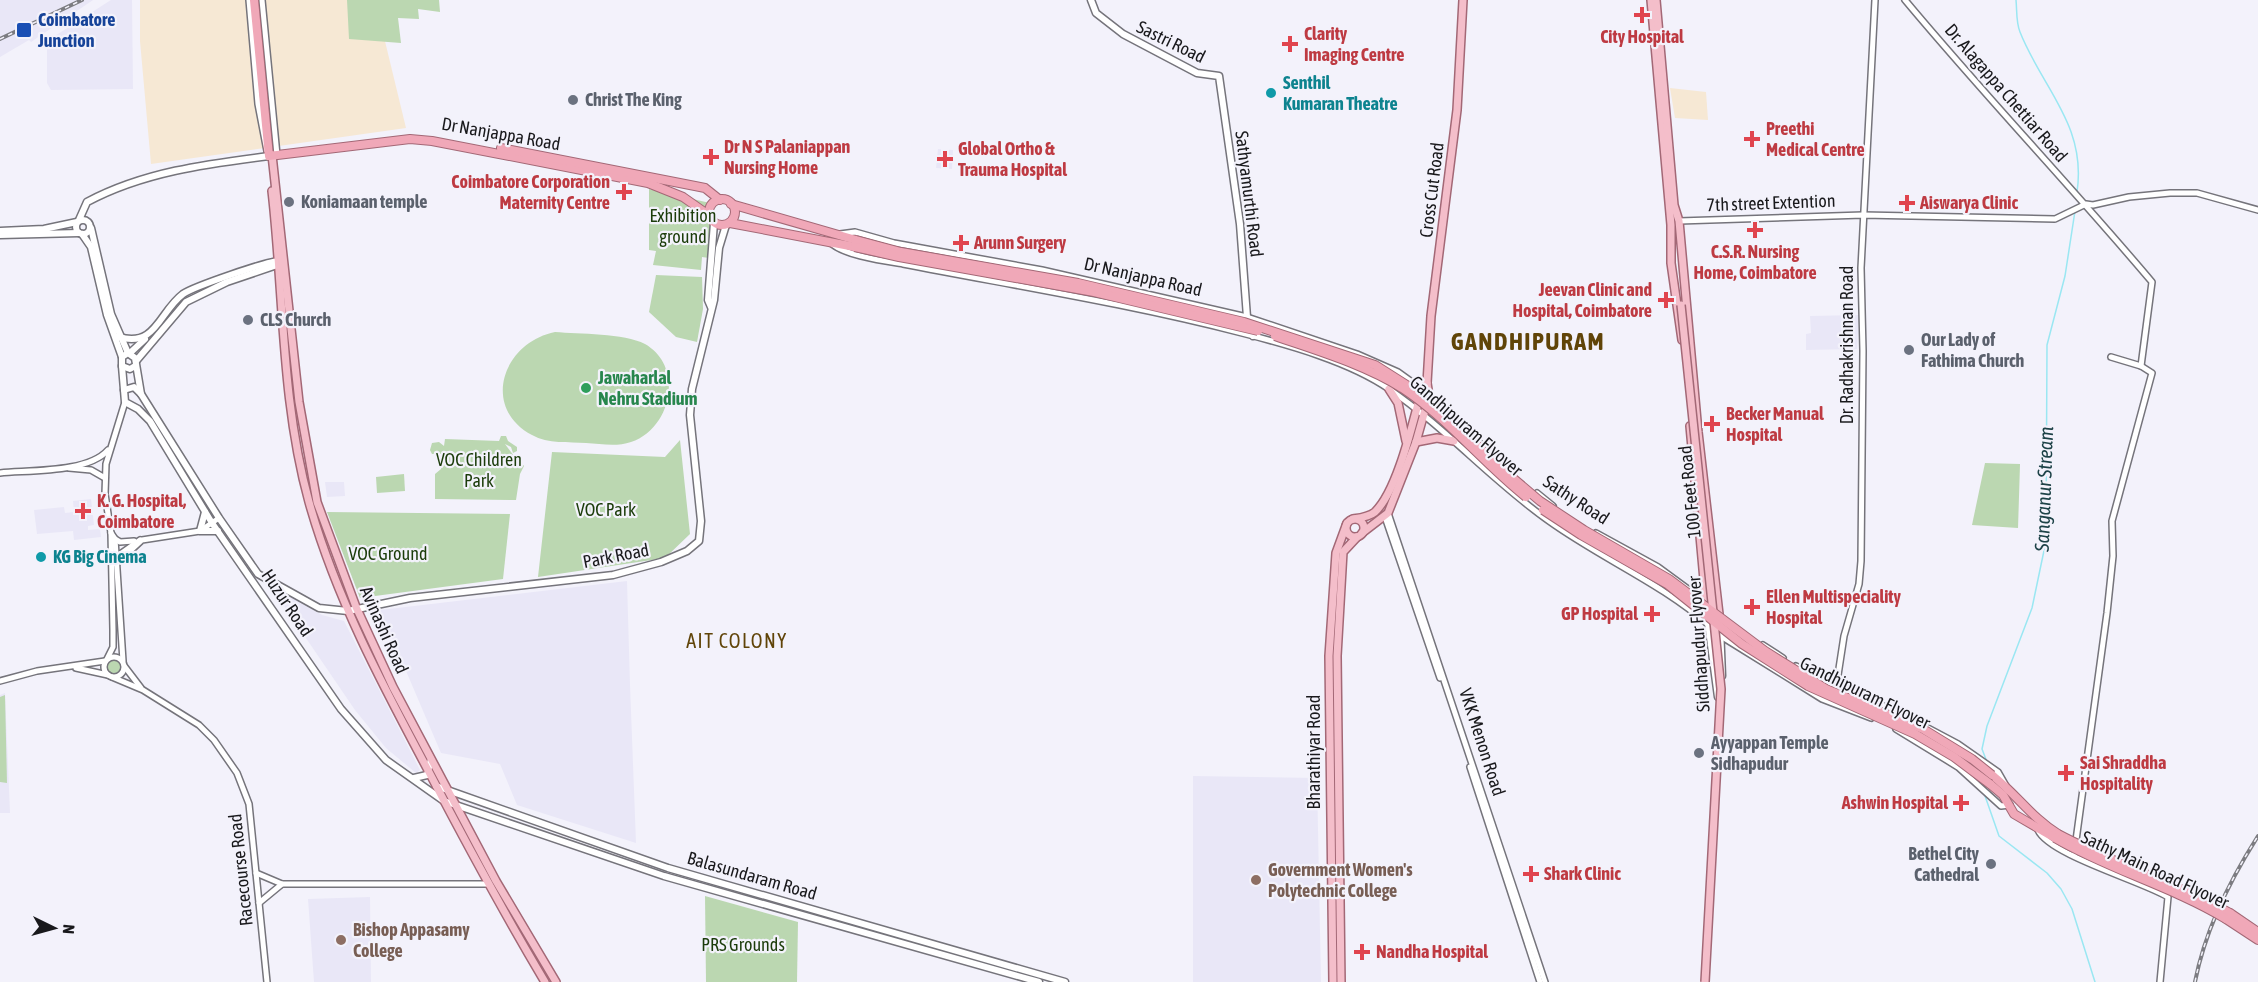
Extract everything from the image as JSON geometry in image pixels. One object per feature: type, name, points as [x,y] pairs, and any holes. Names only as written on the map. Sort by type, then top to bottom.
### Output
[{"type":"highway","points":[[251,0],[273,153]]},
{"type":"highway","points":[[260,0],[270,139]]},
{"type":"highway","name":"Dr Nanjappa Road","points":[[273,153],[409,134],[450,139],[634,177],[705,189],[720,200]]},
{"type":"highway","name":"Dr Nanjappa Road","points":[[634,177],[668,190],[712,219]]},
{"type":"highway","points":[[720,200],[731,204],[734,216],[728,224],[712,219],[710,207],[720,200]]},
{"type":"highway","name":"Dr Nanjappa Road","points":[[731,204],[840,234]]},
{"type":"highway","name":"Dr Nanjappa Road","points":[[728,224],[828,240]]},
{"type":"highway","name":"Gandhipuram Flyover","points":[[840,234],[855,243],[1094,292],[1222,322],[1264,333],[1372,372],[1410,394],[1537,505],[1581,535],[1667,584],[1742,644],[1808,686],[1894,723],[1936,745],[1990,784],[2018,817]]},
{"type":"highway","name":"Gandhipuram Flyover","points":[[828,240],[1078,283],[1234,319],[1375,365],[1427,398],[1539,501],[1669,579],[1758,647],[1826,689],[1923,729],[1993,772],[2027,808]]},
{"type":"highway","points":[[2010,807],[2019,798]]},
{"type":"highway","points":[[2018,817],[2024,814],[2027,808]]},
{"type":"highway","name":"Sathy Main Road Flyover","points":[[2027,808],[2038,823],[2056,836],[2114,868],[2198,902],[2258,940]]},
{"type":"highway","name":"Sathy Main Road Flyover","points":[[2018,817],[2038,830],[2207,900],[2258,932]]},
{"type":"main road","name":"Sastri Road","points":[[1091,0],[1096,14],[1123,34],[1197,73],[1219,76]]},
{"type":"main road","name":"Cross Cut Road","points":[[1425,386],[1436,269],[1456,110],[1463,0]]},
{"type":"main road","name":"100 Feet Road","points":[[1651,0],[1721,637],[1723,705],[1705,982]]},
{"type":"main road","name":"100 Feet Road","points":[[1656,0],[1674,205],[1675,223],[1671,263],[1686,375],[1708,624],[1718,702],[1705,982]]},
{"type":"main road","points":[[261,41],[262,50]]},
{"type":"main road","name":"Sathyamurthi Road","points":[[1219,76],[1233,174],[1247,317],[1253,336]]},
{"type":"main road","points":[[127,355],[107,315],[88,240],[80,234],[76,227],[87,202],[136,182],[193,166],[273,153]]},
{"type":"main road","name":"Avinashi Road","points":[[273,153],[281,263],[295,399],[309,501],[348,610],[371,664],[488,884],[545,982]]},
{"type":"main road","points":[[87,202],[90,225],[119,337],[127,355]]},
{"type":"main road","points":[[711,307],[708,300],[712,219]]},
{"type":"main road","points":[[0,233],[44,229],[78,221],[90,225]]},
{"type":"main road","name":"Siddhapudur Flyover","points":[[1675,223],[1672,235],[1678,296],[1681,305]]},
{"type":"main road","name":"Siddhapudur Flyover","points":[[1675,223],[1681,305],[1721,689],[1705,982]]},
{"type":"main road","name":"Park Road","points":[[356,607],[464,591],[613,575],[662,562],[687,551],[699,541],[701,521],[690,415],[692,389],[714,300],[719,248],[728,224]]},
{"type":"main road","points":[[0,233],[87,234],[90,225]]},
{"type":"main road","points":[[125,402],[122,366],[127,355],[149,334],[171,305],[185,292],[281,263]]},
{"type":"main road","points":[[122,366],[130,369],[135,364],[186,302],[219,285],[281,263]]},
{"type":"main road","points":[[119,337],[132,340],[149,334]]},
{"type":"main road","points":[[127,355],[134,355],[141,394]]},
{"type":"main road","points":[[123,374],[137,375]]},
{"type":"main road","points":[[1350,521],[1347,534],[1360,535],[1386,515],[1424,417],[1430,396],[1425,386]]},
{"type":"main road","points":[[1350,521],[1374,512],[1385,498],[1425,386]]},
{"type":"main road","points":[[124,390],[134,387],[141,394],[219,518],[257,572],[319,608],[348,610],[356,607]]},
{"type":"main road","points":[[1389,389],[1401,410],[1406,443]]},
{"type":"main road","name":"Huzur Road","points":[[125,402],[138,409],[150,421],[212,523],[348,716],[386,760],[444,801],[457,807]]},
{"type":"main road","name":"Avinashi Road","points":[[298,421],[317,502],[356,607],[393,687],[457,807],[556,982]]},
{"type":"main road","points":[[1416,442],[1437,438],[1454,441]]},
{"type":"main road","points":[[206,511],[200,531],[218,531]]},
{"type":"main road","points":[[1350,521],[1362,523],[1360,535]]},
{"type":"main road","name":"Bharathiyar Road","points":[[1333,982],[1329,656],[1336,553],[1350,521]]},
{"type":"main road","name":"Bharathiyar Road","points":[[1341,982],[1336,656],[1343,552],[1360,535]]},
{"type":"main road","points":[[250,577],[257,572]]},
{"type":"main road","points":[[413,778],[422,778],[429,773],[431,758]]},
{"type":"main road","name":"Balasundaram Road","points":[[436,786],[668,868],[1065,982]]},
{"type":"main road","name":"Balasundaram Road","points":[[457,807],[664,876],[1039,982]]},
{"type":"main road","points":[[747,899],[749,891]]},
{"type":"street","points":[[251,0],[263,143],[273,153]]},
{"type":"street","points":[[260,0],[273,153]]},
{"type":"street","name":"Dr. Radhakrishnan Road","points":[[1836,688],[1844,636],[1858,584],[1861,561],[1863,215],[1875,0]]},
{"type":"street","name":"Dr. Alagappa Chettiar Road","points":[[1905,0],[1985,95],[2081,198],[2152,282],[2141,366]]},
{"type":"street","name":"7th street Extention","points":[[1675,223],[1863,215],[2055,219],[2085,205],[2093,206],[2129,197],[2197,193],[2258,210]]},
{"type":"street","name":"Dr Nanjappa Road","points":[[840,234],[855,232],[894,243],[1042,270],[1247,317],[1357,354],[1425,386]]},
{"type":"street","name":"Dr Nanjappa Road","points":[[828,240],[834,247],[865,256],[977,279],[1074,294],[1253,336],[1360,372],[1389,389],[1454,441],[1528,507],[1650,581],[1708,624],[1721,637],[1822,699],[1881,722],[1922,744],[1958,767],[2001,806],[2010,807]]},
{"type":"street","points":[[2074,855],[2107,615],[2113,556],[2112,521],[2152,373],[2141,366],[2111,357]]},
{"type":"street","name":"Sathy Road","points":[[1430,396],[1540,496],[1581,526],[1658,567],[1719,614],[1793,664],[1836,688],[1892,709],[1958,744],[2003,779],[2007,787]]},
{"type":"street","points":[[115,539],[123,672],[111,676],[105,670],[113,640],[111,533],[105,478],[109,449],[125,402]]},
{"type":"street","points":[[0,473],[62,468],[94,461],[109,449]]},
{"type":"street","points":[[62,468],[91,470],[105,478]]},
{"type":"street","name":"VKK Menon Road","points":[[1386,515],[1540,982]]},
{"type":"street","name":"VKK Menon Road","points":[[1386,515],[1545,982]]},
{"type":"street","points":[[111,533],[120,542],[142,540],[200,531],[219,518]]},
{"type":"street","points":[[116,561],[142,540]]},
{"type":"street","points":[[0,681],[37,671],[74,668],[115,656],[123,662],[142,690]]},
{"type":"street","name":"Racecourse Road","points":[[74,668],[111,676],[142,690],[199,725],[214,740],[237,773],[249,804],[267,982]]},
{"type":"street","points":[[2038,830],[2040,835],[2074,855],[2168,897],[2160,982]]},
{"type":"street","points":[[256,873],[282,884],[488,884]]},
{"type":"street","points":[[260,903],[282,884]]},
{"type":"shaded area","name":"Coimbatore Junction","points":[[0,0],[93,0],[31,42],[29,40],[0,57]]},
{"type":"shaded area","points":[[111,0],[132,0],[133,89],[51,90],[47,83],[47,41]]},
{"type":"shaded area","points":[[140,0],[375,0],[406,128],[151,164],[140,41]]},
{"type":"shaded area","points":[[1670,88],[1706,92],[1708,120],[1675,118]]},
{"type":"shaded area","name":"Global Ortho & Trauma Hospital","points":[[938,149],[953,150],[952,169],[936,168]]},
{"type":"shaded area","points":[[1859,315],[1857,349],[1806,350],[1806,334],[1811,333],[1810,316]]},
{"type":"shaded area","points":[[325,482],[344,482],[345,496],[327,497]]},
{"type":"shaded area","points":[[91,499],[94,525],[88,526],[88,530],[100,529],[101,537],[74,540],[73,531],[37,534],[34,510],[64,507],[65,513],[74,512],[73,501]]},
{"type":"shaded area","points":[[627,581],[636,843],[517,805],[500,764],[441,753],[380,610]]},
{"type":"shaded area","points":[[282,592],[322,615],[344,621],[420,770],[416,773],[386,748],[355,710],[278,597]]},
{"type":"shaded area","points":[[5,693],[10,813],[0,813],[0,695]]},
{"type":"shaded area","name":"Government Women's Polytechnic College","points":[[1193,776],[1317,778],[1321,982],[1193,982]]},
{"type":"shaded area","name":"Bishop Appasamy College","points":[[370,897],[371,982],[314,982],[308,899]]},
{"type":"green space","points":[[347,0],[439,0],[440,12],[418,9],[419,19],[398,18],[401,43],[349,39]]},
{"type":"green space","name":"Exhibition ground","points":[[649,189],[710,203],[713,213],[709,258],[702,257],[701,270],[653,265],[656,251],[649,250]]},
{"type":"green space","points":[[656,275],[702,277],[703,309],[697,342],[676,337],[649,312]]},
{"type":"green space","name":"Jawaharlal Nehru Stadium","points":[[555,332],[636,340],[658,354],[669,382],[668,397],[664,411],[645,435],[631,442],[609,445],[559,442],[538,438],[516,423],[507,409],[503,393],[505,378],[511,362],[522,349],[537,338]]},
{"type":"green space","name":"VOC Children Park","points":[[501,436],[506,436],[508,441],[517,447],[517,451],[513,453],[511,447],[505,444],[514,456],[519,454],[518,459],[524,466],[520,474],[516,500],[435,499],[435,474],[441,469],[443,454],[432,454],[430,450],[432,443],[439,442],[444,446],[445,439],[499,441]]},
{"type":"green space","name":"VOC Park","points":[[680,440],[690,534],[665,558],[538,577],[552,452],[665,457]]},
{"type":"green space","points":[[1985,463],[2020,464],[2018,528],[1972,525]]},
{"type":"green space","points":[[404,474],[405,491],[377,493],[376,477]]},
{"type":"green space","name":"VOC Ground","points":[[327,512],[510,514],[503,579],[360,598]]},
{"type":"green space","points":[[114,658],[120,661],[123,667],[120,673],[114,676],[108,673],[105,667],[108,661]]},
{"type":"green space","points":[[5,695],[7,783],[0,782],[0,697]]},
{"type":"green space","name":"PRS Grounds","points":[[705,896],[798,922],[797,982],[706,982]]},
{"type":"waterway","name":"Sanganur Stream","points":[[2016,0],[2020,32],[2069,127],[2078,168],[2077,192]]},
{"type":"waterway","name":"Sanganur Stream","points":[[1987,762],[1982,749],[1987,726],[2032,608],[2046,541],[2047,345],[2065,276],[2075,211]]},
{"type":"waterway","name":"Sanganur Stream","points":[[1984,793],[1999,836],[2047,873],[2061,889],[2072,909],[2095,982]]},
{"type":"railway","points":[[0,39],[82,0]]},
{"type":"railway","points":[[2195,982],[2205,943],[2220,906],[2258,836]]},
{"type":"place","name":"City Hospital","points":[[1642,15]]},
{"type":"place","name":"Coimbatore Junction","points":[[24,30]]},
{"type":"place","name":"Clarity Imaging Centre","points":[[1290,44]]},
{"type":"place","name":"Senthil Kumaran Theatre","points":[[1271,93]]},
{"type":"place","name":"Christ The King","points":[[573,100]]},
{"type":"place","name":"Preethi Medical Centre","points":[[1752,139]]},
{"type":"place","name":"Dr N S Palaniappan Nursing Home","points":[[711,157]]},
{"type":"place","name":"Global Ortho & Trauma Hospital","points":[[945,159]]},
{"type":"place","name":"Coimbatore Corporation Maternity Centre","points":[[624,192]]},
{"type":"place","name":"Koniamaan temple","points":[[289,202]]},
{"type":"place","name":"Aiswarya Clinic","points":[[1907,203]]},
{"type":"place","name":"C.S.R. Nursing Home, Coimbatore","points":[[1755,230]]},
{"type":"place","name":"Arunn Surgery","points":[[961,243]]},
{"type":"place","name":"Jeevan Clinic and Hospital, Coimbatore","points":[[1666,300]]},
{"type":"place","name":"CLS Church","points":[[248,320]]},
{"type":"place","name":"Our Lady of Fathima Church","points":[[1909,350]]},
{"type":"place","name":"Jawaharlal Nehru Stadium","points":[[586,388]]},
{"type":"place","name":"Becker Manual Hospital","points":[[1712,424]]},
{"type":"place","name":"K. G. Hospital, Coimbatore","points":[[83,511]]},
{"type":"place","name":"KG Big Cinema","points":[[41,557]]},
{"type":"place","name":"Ellen Multispeciality Hospital","points":[[1752,607]]},
{"type":"place","name":"GP Hospital","points":[[1652,614]]},
{"type":"place","name":"Ayyappan Temple Sidhapudur","points":[[1699,753]]},
{"type":"place","name":"Sai Shraddha Hospitality","points":[[2066,773]]},
{"type":"place","name":"Ashwin Hospital","points":[[1961,803]]},
{"type":"place","name":"Bethel City Cathedral","points":[[1991,864]]},
{"type":"place","name":"Shark Clinic","points":[[1531,874]]},
{"type":"place","name":"Government Women's Polytechnic College","points":[[1256,880]]},
{"type":"place","name":"Bishop Appasamy College","points":[[341,940]]},
{"type":"place","name":"Nandha Hospital","points":[[1362,952]]},
{"type":"district","name":"GANDHIPURAM","points":[[1528,342]]},
{"type":"district","name":"AIT COLONY","points":[[737,641]]}]
